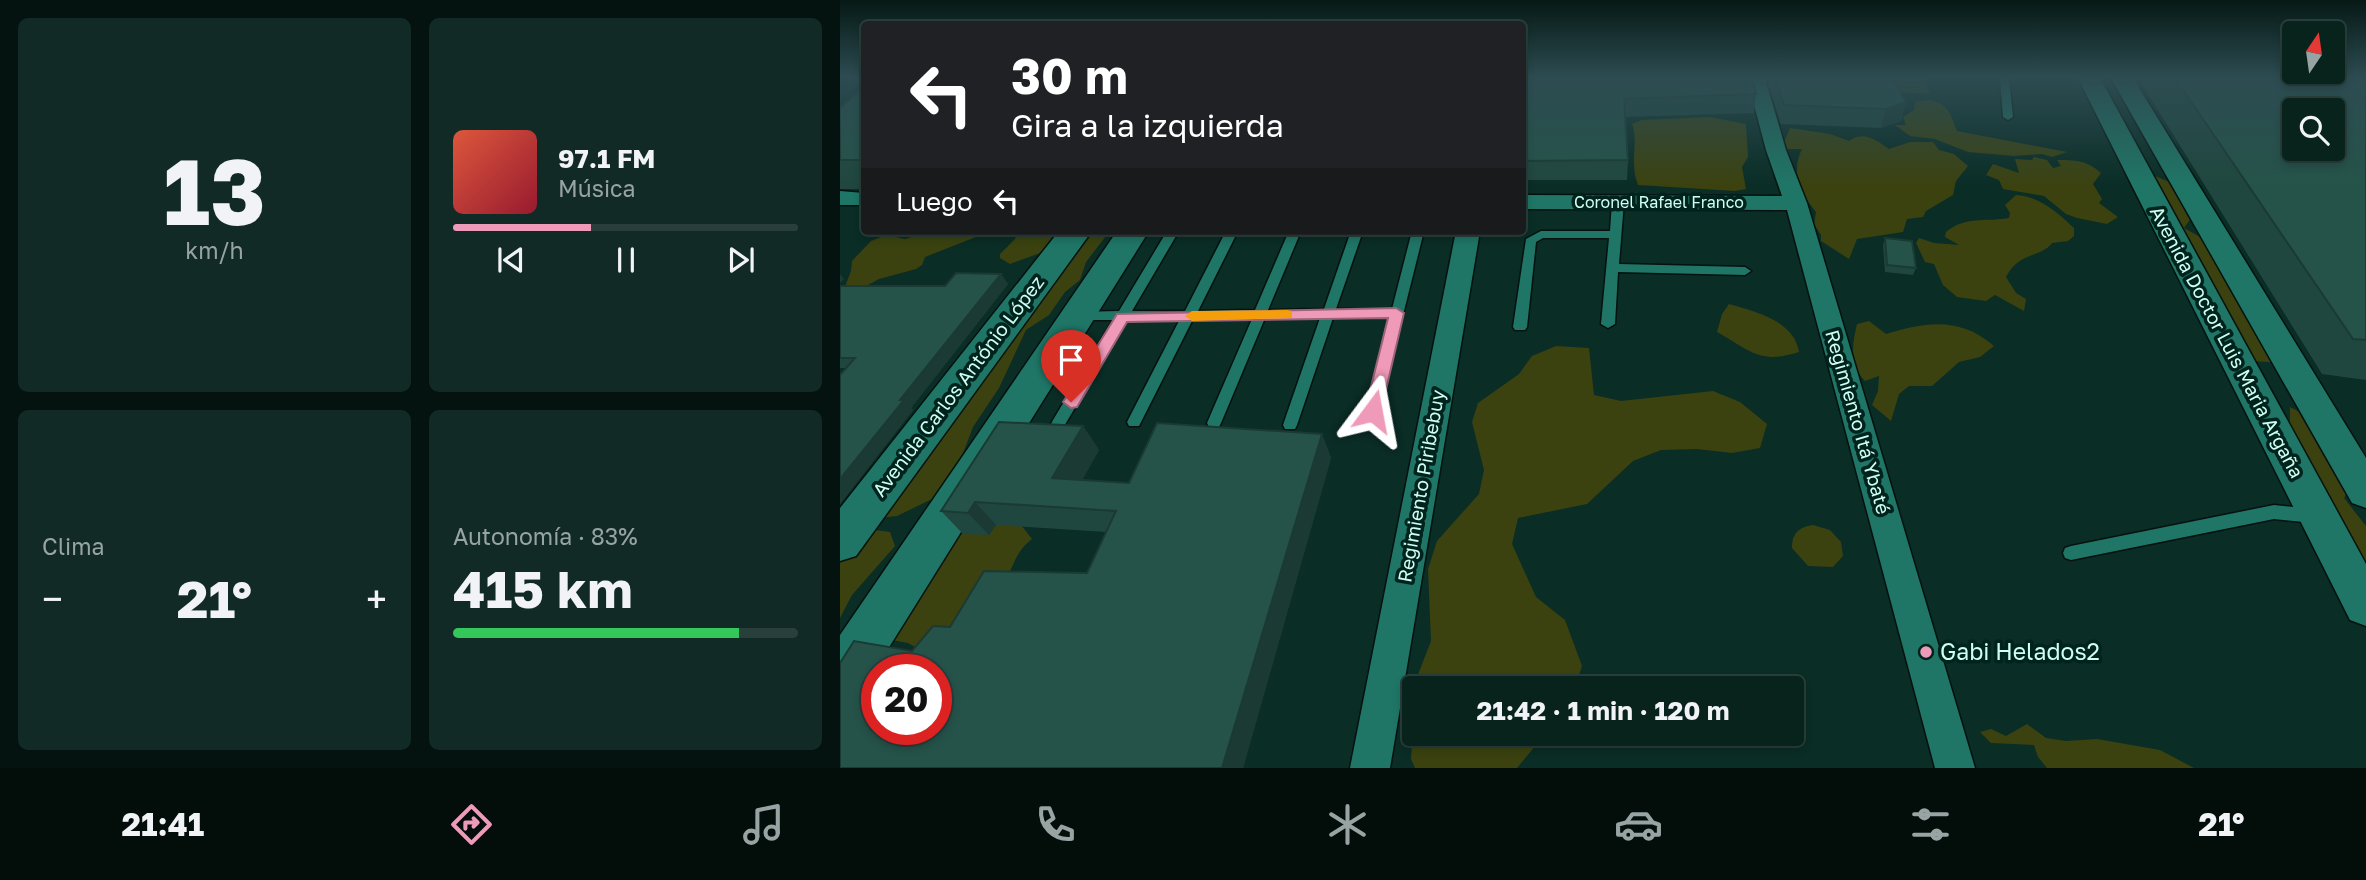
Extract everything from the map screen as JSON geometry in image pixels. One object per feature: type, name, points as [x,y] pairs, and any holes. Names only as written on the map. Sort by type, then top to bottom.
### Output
[{"type":"main road","name":"Avenida Carlos António López","points":[[840,542],[1073,235]]},
{"type":"main road","points":[[840,679],[1130,235]]},
{"type":"street","name":"Regimiento Itá Ybaté","points":[[1766,114],[1796,203],[1955,768]]},
{"type":"street","name":"Avenida Doctor Luis Maria Argaña","points":[[2108,114],[2366,606]]},
{"type":"street","name":"Avenida Doctor Luis Maria Argaña","points":[[2143,114],[2366,492]]},
{"type":"street","points":[[840,198],[861,198]]},
{"type":"street","name":"Coronel Rafael Franco","points":[[1526,202],[1796,203]]},
{"type":"street","name":"Regimiento Piribebuy","points":[[1372,755],[1467,235]]},
{"type":"street","points":[[2241,366],[2294,371]]},
{"type":"lane","points":[[1608,324],[1618,202]]},
{"type":"lane","points":[[1520,327],[1530,241],[1534,237],[1541,234],[1616,235]]},
{"type":"lane","points":[[1058,424],[1171,235]]},
{"type":"lane","points":[[1134,422],[1230,235]]},
{"type":"lane","points":[[1214,423],[1293,235]]},
{"type":"lane","points":[[1290,425],[1356,235]]},
{"type":"lane","points":[[1373,411],[1417,235]]},
{"type":"lane","points":[[1613,268],[1745,271]]},
{"type":"lane","points":[[1076,316],[1396,313]]},
{"type":"lane","points":[[2071,552],[2274,512],[2319,516]]},
{"type":"green space","points":[[1908,114],[1950,114],[1957,131],[2067,152],[2052,157],[2042,154],[2014,156],[1968,152],[1935,139],[1910,136],[1895,125],[1906,125],[1903,117]]},
{"type":"green space","points":[[1710,117],[1746,124],[1748,157],[1742,167],[1746,189],[1735,191],[1638,185],[1634,169],[1635,138],[1632,124],[1642,120]]},
{"type":"green space","points":[[1790,128],[1830,134],[1849,141],[1865,136],[1889,149],[1910,142],[1933,142],[1939,150],[1954,154],[1968,166],[1956,181],[1953,195],[1926,211],[1923,217],[1907,219],[1903,232],[1857,239],[1849,259],[1821,241],[1821,235],[1814,224],[1816,212],[1802,190],[1797,174],[1802,149],[1786,149],[1784,142]]},
{"type":"green space","points":[[2034,157],[2047,160],[2053,168],[2061,166],[2057,160],[2091,165],[2101,173],[2093,184],[2102,199],[2099,203],[2118,217],[2107,224],[2077,218],[2066,214],[2044,196],[2003,189],[1999,180],[1986,175],[1993,164],[2019,173],[2015,159],[2032,160]]},
{"type":"green space","points":[[2153,175],[2176,185],[2182,205],[2191,218],[2184,228],[2202,238],[2283,363],[2252,361],[2143,181]]},
{"type":"green space","points":[[2016,195],[2033,198],[2055,211],[2074,228],[2074,236],[2068,241],[2052,243],[2024,259],[2006,277],[2016,293],[2026,299],[2024,311],[1995,295],[1986,301],[1957,297],[1943,285],[1934,264],[1925,262],[1916,243],[1919,238],[1934,243],[1959,245],[1945,237],[1946,232],[1968,222],[2009,218],[2010,213],[2005,205]]},
{"type":"green space","points":[[886,235],[905,239],[918,235],[981,235],[925,257],[922,265],[916,269],[879,279],[840,300],[852,261],[871,241]]},
{"type":"green space","points":[[1016,235],[1058,235],[1043,252],[1010,264],[1000,258],[1000,254]]},
{"type":"green space","points":[[1058,235],[1106,236],[1086,262],[1080,280],[1065,292],[1049,315],[1026,330],[999,388],[973,427],[951,485],[932,499],[897,516],[871,519],[933,388],[949,374]]},
{"type":"green space","points":[[1729,304],[1773,319],[1782,325],[1796,341],[1799,352],[1774,357],[1755,354],[1717,332],[1722,314]]},
{"type":"green space","points":[[1869,321],[1886,334],[1928,325],[1955,326],[1981,336],[1994,346],[1980,357],[1959,362],[1932,386],[1909,386],[1899,394],[1891,421],[1872,405],[1878,391],[1879,376],[1865,381],[1854,361],[1853,347],[1857,324]]},
{"type":"green space","points":[[1556,346],[1589,348],[1594,395],[1621,401],[1713,391],[1740,402],[1767,424],[1760,448],[1732,453],[1697,449],[1661,450],[1633,461],[1587,504],[1518,518],[1512,544],[1536,597],[1565,620],[1582,666],[1579,676],[1417,676],[1431,641],[1428,569],[1437,541],[1479,494],[1484,470],[1472,422],[1478,403],[1519,374],[1532,356]]},
{"type":"green space","points":[[2290,407],[2329,427],[2358,475],[2344,498],[2366,526],[2366,580],[2290,440]]},
{"type":"green space","points":[[1018,521],[1032,539],[1019,553],[1005,581],[994,595],[919,649],[908,643],[892,640],[903,604],[965,527]]},
{"type":"green space","points":[[1813,525],[1830,530],[1841,542],[1843,556],[1833,567],[1808,566],[1792,548],[1797,532]]},
{"type":"green space","points":[[868,529],[890,532],[895,546],[852,595],[840,618],[840,538]]},
{"type":"green space","points":[[2027,724],[2046,738],[2066,741],[2097,739],[2160,750],[2194,768],[2047,768],[2038,757],[2034,745],[1991,743],[1980,732],[1991,729],[2006,736]]},
{"type":"green space","points":[[1412,746],[1535,746],[1517,768],[1415,768],[1411,759]]},
{"type":"building","points":[[840,114],[861,114],[861,160],[840,160]]},
{"type":"building","points":[[1526,114],[1625,114],[1628,160],[1526,161]]},
{"type":"building","points":[[2199,114],[2282,114],[2282,161],[2345,161],[2345,114],[2366,114],[2366,340],[2353,339]]},
{"type":"building","points":[[1885,238],[1912,241],[1916,268],[1887,265]]},
{"type":"building","points":[[956,273],[1001,274],[840,479],[840,375],[855,358],[840,358],[840,286],[945,286]]},
{"type":"building","points":[[999,422],[1083,426],[1052,478],[1129,483],[1157,423],[1322,434],[1222,768],[840,768],[840,663],[854,641],[912,651],[933,626],[950,627],[984,571],[1087,573],[1116,511],[975,502],[968,513],[941,511]]},
{"type":"slow traffic","points":[[1192,316],[1287,315]]},
{"type":"place","name":"Gabi Helados2","points":[[1926,652]]},
{"type":"route","points":[[1071,402],[1122,317],[1396,313],[1373,411]]}]
